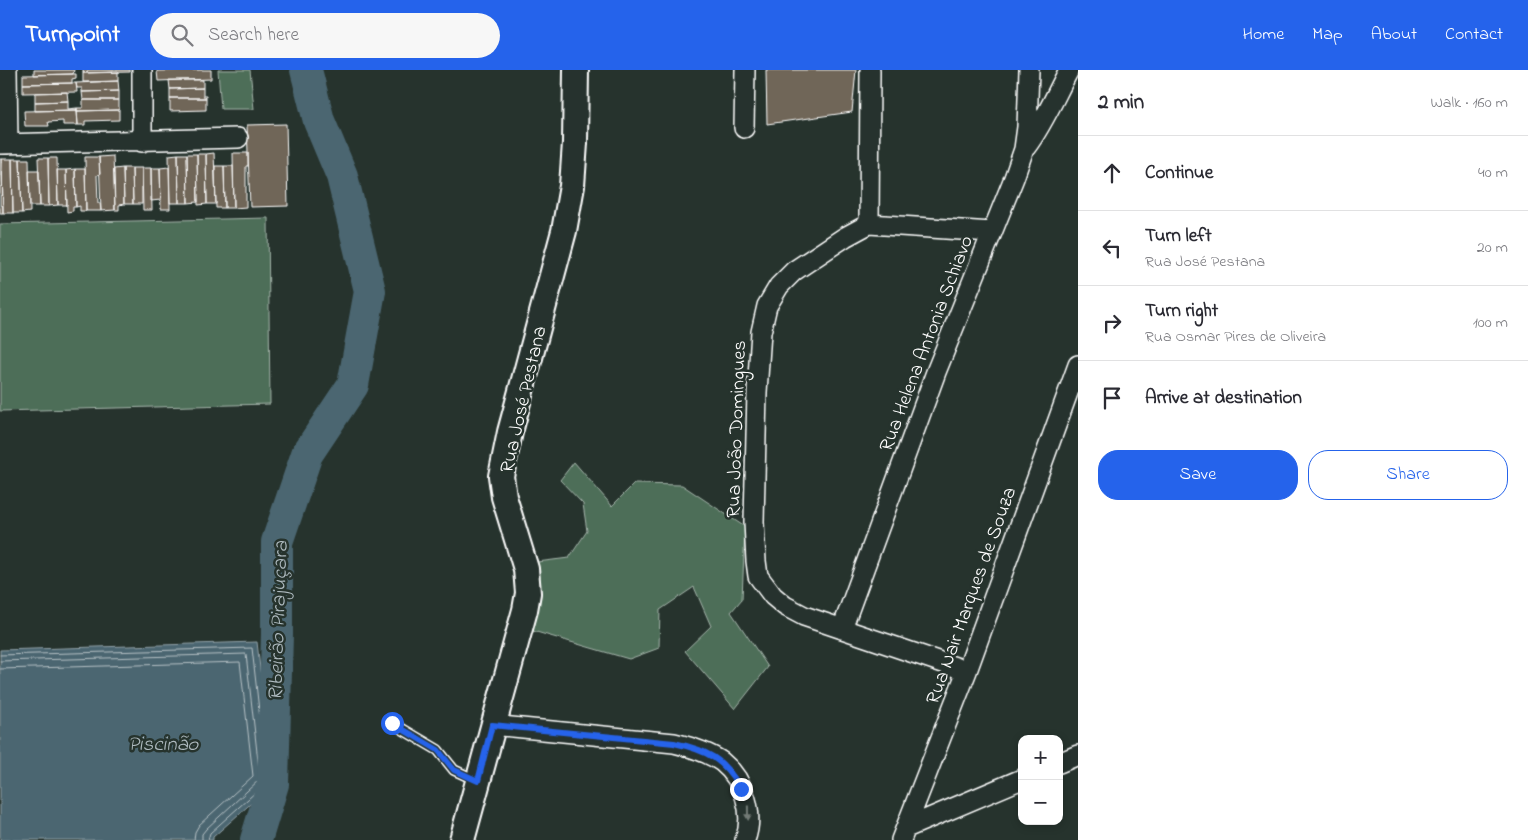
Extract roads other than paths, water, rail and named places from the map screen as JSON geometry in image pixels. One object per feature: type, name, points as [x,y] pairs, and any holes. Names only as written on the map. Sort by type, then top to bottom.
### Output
[{"type":"street","points":[[7,70],[4,144],[142,142],[238,138]]},
{"type":"street","points":[[142,70],[142,142]]},
{"type":"street","name":"Rua José Pestana","points":[[462,840],[528,593],[526,569],[504,497],[501,476],[512,422],[564,231],[572,186],[576,70]]},
{"type":"street","points":[[744,128],[745,70]]},
{"type":"street","points":[[870,70],[869,224],[992,232]]},
{"type":"street","name":"Rua Helena Antonia Schiavo","points":[[842,629],[936,372],[1024,149],[1027,127],[1029,70]]},
{"type":"street","points":[[1024,149],[1050,111],[1069,70]]},
{"type":"street","name":"Rua João Domingues","points":[[869,224],[794,270],[779,286],[767,306],[761,332],[757,392],[754,522],[758,576],[773,596],[785,606],[804,616],[967,671]]},
{"type":"street","name":"Rua Nair Marques de Souza","points":[[904,834],[967,671],[1078,365]]},
{"type":"street","points":[[492,725],[666,742],[695,748],[722,762],[733,775],[741,789],[748,803],[749,821],[745,840]]},
{"type":"street","points":[[1063,761],[1078,755]]},
{"type":"street","points":[[904,834],[1020,780]]},
{"type":"lane","points":[[392,723],[438,750],[454,770],[478,781]]},
{"type":"water","name":"Piscinão","points":[[257,642],[273,784],[213,837],[213,840],[0,840],[0,650]]},
{"type":"waterway","name":"Ribeirão Pirajuçara","points":[[256,840],[273,784],[277,634],[277,542],[307,454],[353,385],[370,291],[342,176],[319,121],[306,70]]}]
